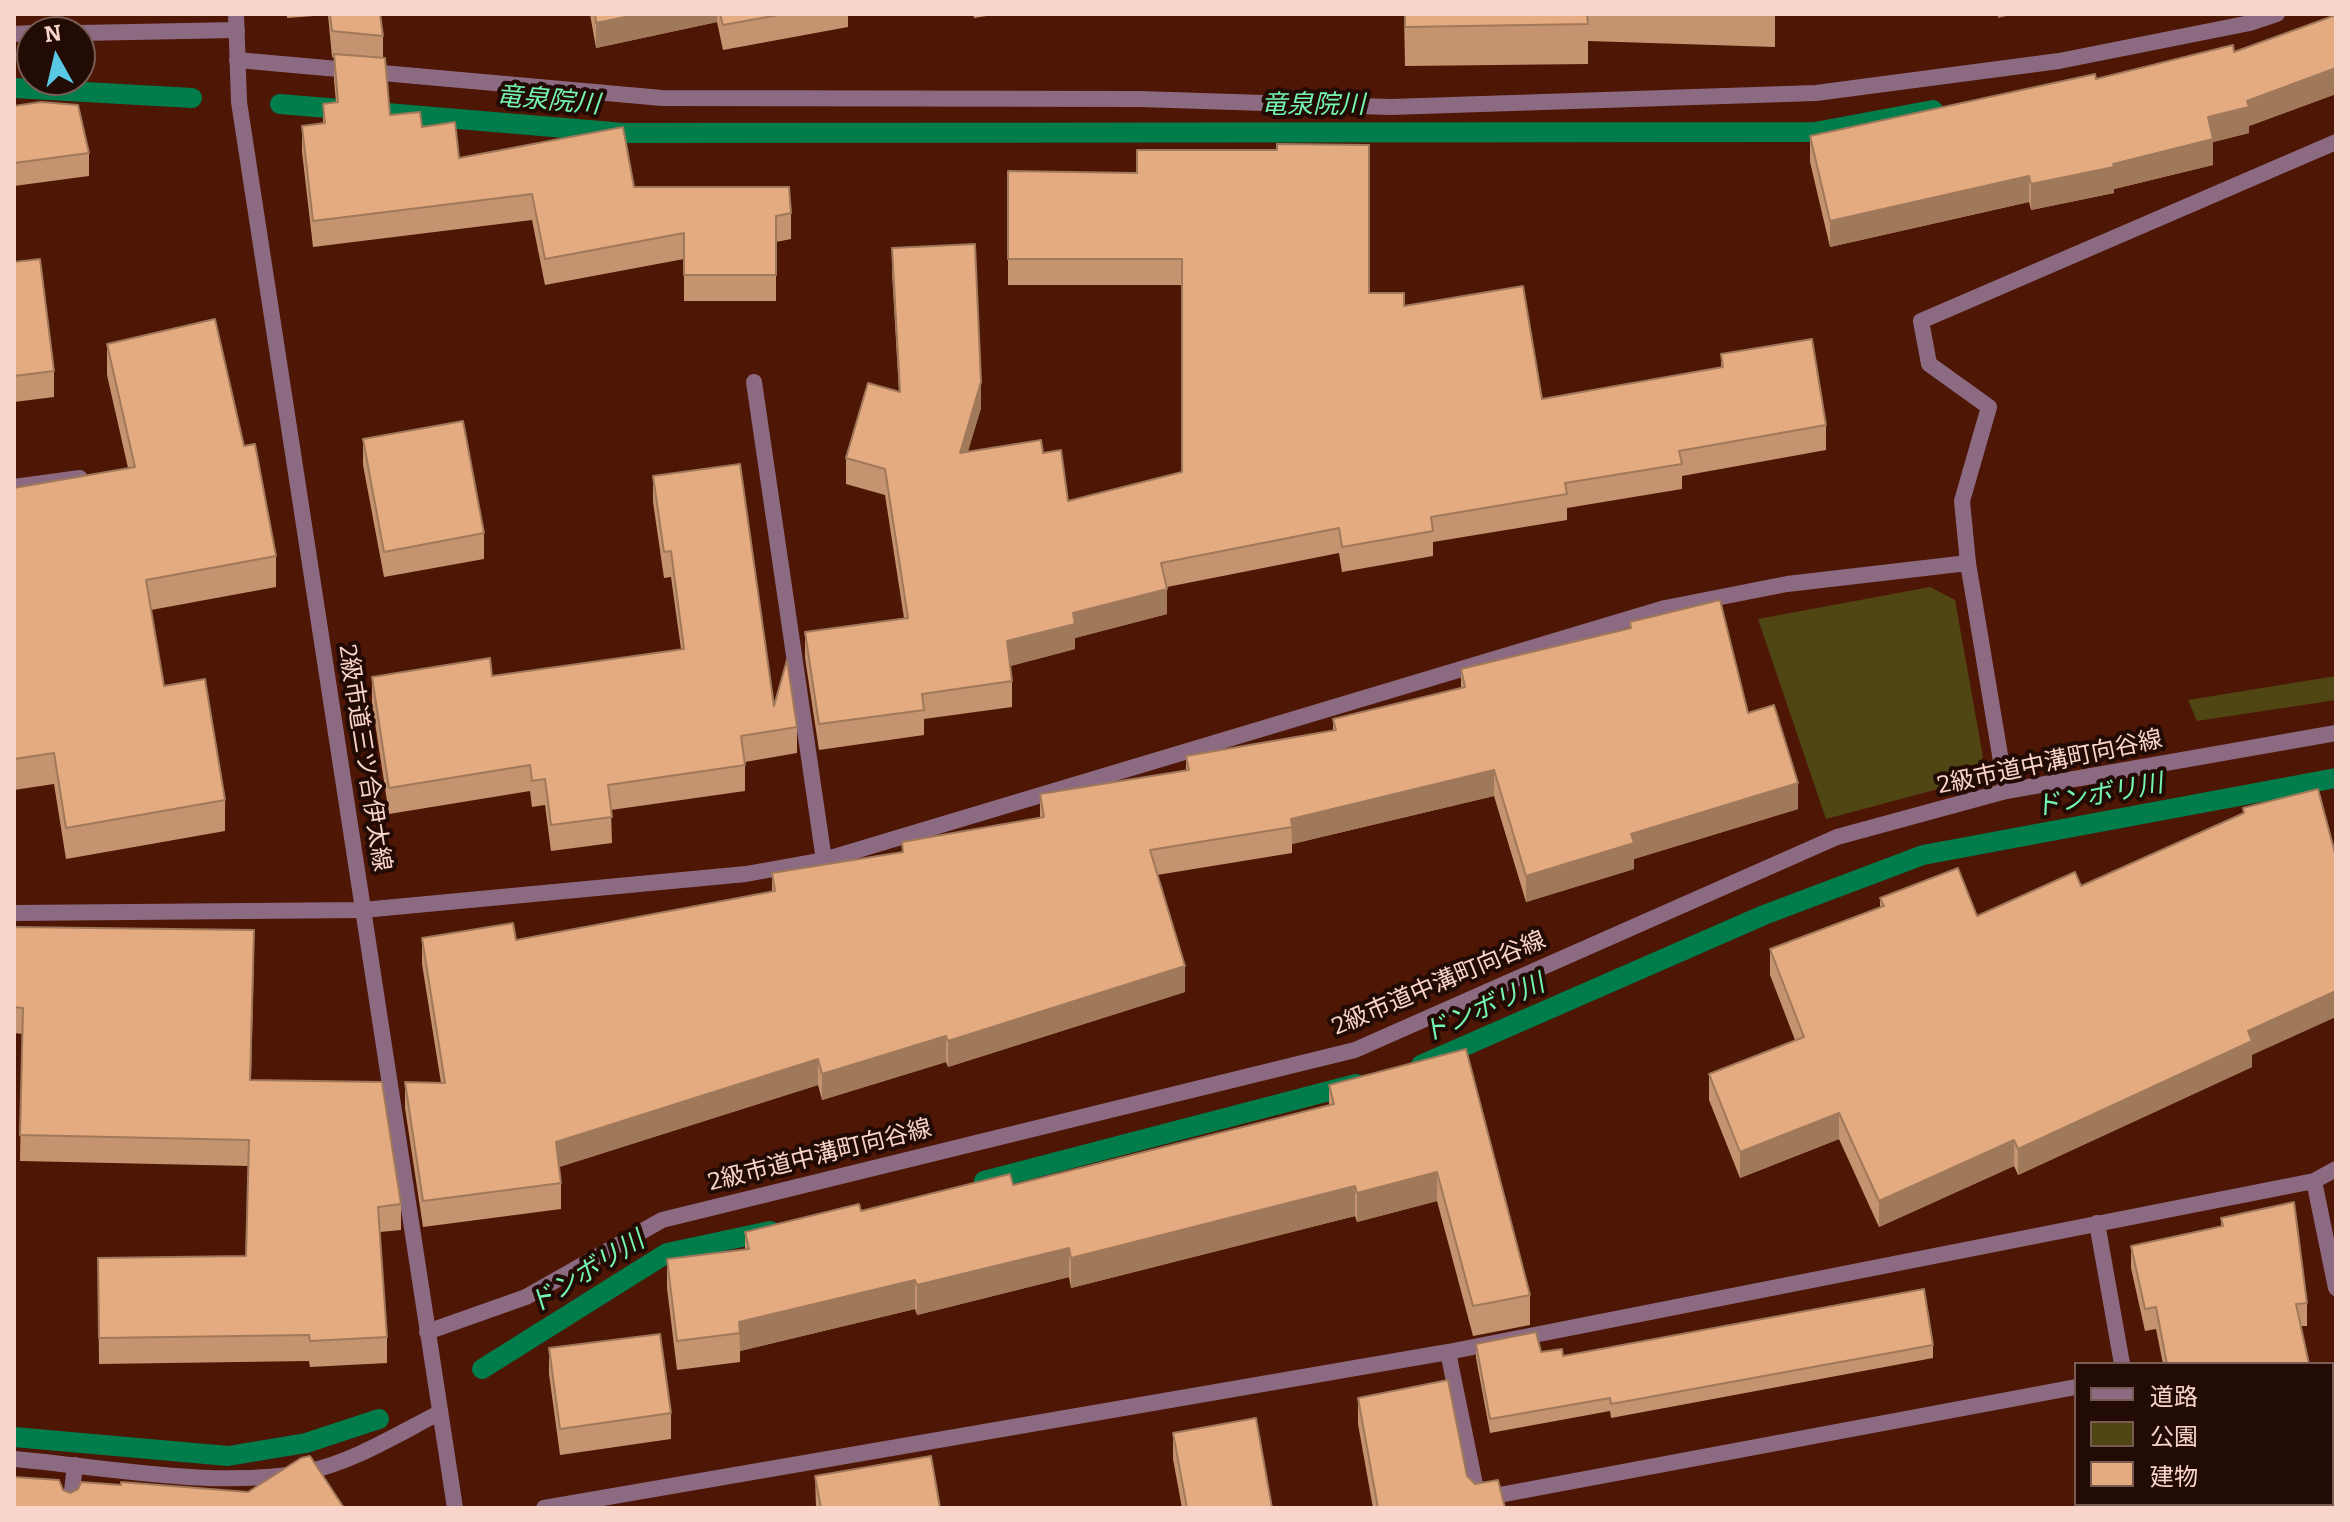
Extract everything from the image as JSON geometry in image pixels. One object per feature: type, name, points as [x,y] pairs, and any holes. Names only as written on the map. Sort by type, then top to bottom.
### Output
[{"type":"street","points":[[237,60],[662,98],[1139,99],[1391,107],[1816,93],[2059,61],[2250,23],[2277,14]]},
{"type":"street","points":[[96,32],[236,22]]},
{"type":"street","name":"2級市道三ツ合伊太線","points":[[236,22],[239,102],[455,1508]]},
{"type":"street","points":[[2006,791],[1968,563],[1962,501],[1989,407],[1929,364],[1921,321],[2336,142]]},
{"type":"street","points":[[754,382],[824,860]]},
{"type":"street","points":[[14,487],[87,477]]},
{"type":"street","points":[[14,913],[363,910],[746,874],[824,860],[1665,608],[1787,584],[1968,563]]},
{"type":"street","name":"2級市道中溝町向谷線","points":[[427,1332],[526,1297],[662,1220],[1355,1050],[1837,837],[2006,791],[2336,733]]},
{"type":"street","points":[[544,1508],[1448,1352],[2314,1181],[2336,1169]]},
{"type":"street","points":[[2314,1181],[2336,1288]]},
{"type":"street","points":[[2097,1223],[2122,1362]]},
{"type":"street","points":[[1448,1352],[1478,1499],[2074,1387]]},
{"type":"street","points":[[14,1459],[242,1480],[307,1472],[360,1454],[439,1413]]},
{"type":"street","points":[[70,1508],[75,1465]]},
{"type":"green space","points":[[1930,587],[1955,600],[1983,757],[1968,781],[1826,819],[1758,619]]},
{"type":"green space","points":[[2336,676],[2336,700],[2197,721],[2188,700]]},
{"type":"building","points":[[330,14],[380,14],[383,36],[332,31]]},
{"type":"building","points":[[595,14],[640,14],[596,23]]},
{"type":"building","points":[[720,14],[784,14],[723,25]]},
{"type":"building","points":[[1405,14],[1587,14],[1588,24],[1405,27]]},
{"type":"building","points":[[2336,15],[2336,68],[2247,101],[2249,107],[2208,117],[2213,139],[2113,164],[2114,167],[2031,184],[2029,176],[1830,221],[1810,136],[2095,74],[2096,79],[2233,45],[2234,52]]},
{"type":"building","points":[[334,54],[385,58],[390,115],[420,112],[422,127],[455,122],[459,158],[623,127],[634,187],[789,187],[791,213],[776,216],[776,275],[684,275],[684,233],[545,259],[532,194],[313,221],[302,126],[325,123],[323,104],[338,102]]},
{"type":"building","points":[[41,102],[78,105],[89,153],[14,163],[14,106]]},
{"type":"building","points":[[1277,144],[1369,145],[1369,293],[1404,293],[1404,306],[1523,286],[1542,399],[1723,367],[1721,354],[1812,339],[1826,425],[1679,451],[1682,464],[1565,483],[1567,494],[1431,517],[1433,531],[1342,547],[1339,528],[1161,563],[1167,589],[1073,613],[1075,624],[1007,641],[1012,681],[922,694],[924,710],[819,724],[805,632],[908,618],[885,469],[846,458],[868,383],[900,392],[892,248],[975,244],[981,382],[960,453],[1041,440],[1043,453],[1061,450],[1068,501],[1182,472],[1182,259],[1008,259],[1008,171],[1137,173],[1137,150],[1277,150]]},
{"type":"building","points":[[40,259],[54,371],[14,376],[14,262]]},
{"type":"building","points":[[215,319],[244,446],[255,444],[276,556],[146,580],[164,686],[205,679],[225,800],[66,828],[54,753],[14,759],[14,488],[135,467],[107,344]]},
{"type":"building","points":[[463,421],[484,533],[384,552],[363,439]]},
{"type":"building","points":[[740,464],[774,706],[787,660],[797,727],[741,736],[745,765],[608,785],[612,817],[551,825],[545,779],[532,781],[530,765],[389,788],[372,677],[490,658],[492,676],[684,649],[671,551],[664,552],[653,476]]},
{"type":"building","points":[[1720,600],[1748,713],[1774,705],[1798,783],[1631,834],[1634,843],[1526,876],[1494,770],[1291,819],[1292,827],[1150,850],[1185,966],[948,1041],[946,1036],[822,1074],[818,1059],[556,1142],[561,1183],[423,1201],[405,1082],[445,1083],[422,938],[513,923],[516,940],[775,891],[772,873],[903,852],[902,842],[1044,817],[1040,794],[1189,770],[1186,756],[1336,730],[1333,719],[1465,687],[1461,669],[1631,628],[1630,622]]},
{"type":"building","points":[[2318,789],[2336,857],[2336,991],[2248,1031],[2252,1041],[2018,1149],[2014,1140],[1879,1201],[1839,1113],[1740,1152],[1709,1074],[1804,1037],[1770,949],[1884,906],[1880,898],[1958,868],[1977,916],[2075,872],[2081,886],[2244,813],[2243,808]]},
{"type":"building","points":[[14,927],[254,930],[250,1080],[382,1082],[401,1204],[378,1207],[387,1337],[310,1341],[309,1335],[99,1338],[98,1258],[246,1256],[249,1140],[20,1135],[23,1008],[14,1007]]},
{"type":"building","points":[[1466,1049],[1530,1295],[1473,1306],[1437,1172],[1357,1193],[1355,1186],[1071,1258],[1069,1248],[917,1285],[915,1280],[739,1322],[740,1333],[677,1341],[667,1259],[749,1249],[745,1232],[859,1204],[861,1211],[1010,1174],[1013,1185],[1334,1104],[1329,1085]]},
{"type":"building","points":[[2294,1202],[2307,1303],[2296,1304],[2309,1362],[2167,1362],[2156,1307],[2145,1309],[2131,1246],[2223,1226],[2221,1218]]},
{"type":"building","points":[[1924,1289],[1933,1345],[1611,1404],[1610,1398],[1490,1419],[1476,1344],[1536,1332],[1541,1352],[1562,1349],[1563,1356]]},
{"type":"building","points":[[660,1334],[671,1413],[560,1429],[549,1348]]},
{"type":"building","points":[[1448,1380],[1467,1476],[1475,1484],[1498,1480],[1505,1508],[1378,1508],[1358,1398]]},
{"type":"building","points":[[1256,1418],[1272,1508],[1187,1508],[1173,1433]]},
{"type":"building","points":[[310,1456],[344,1508],[14,1508],[14,1477],[59,1480],[63,1490],[70,1493],[78,1489],[81,1482],[248,1492],[301,1458]]},
{"type":"building","points":[[931,1456],[940,1508],[821,1508],[815,1476]]},
{"type":"building","points":[[2188,1506],[2291,1508],[2189,1508]]},
{"type":"waterway","name":"竜泉院川","points":[[14,88],[192,98]]},
{"type":"waterway","name":"竜泉院川","points":[[280,104],[624,133],[1815,132],[1933,110]]},
{"type":"waterway","name":"ドンボリ川","points":[[1421,1065],[1764,915],[1923,855],[2336,778]]},
{"type":"waterway","name":"ドンボリ川","points":[[984,1181],[1356,1084]]},
{"type":"waterway","name":"ドンボリ川","points":[[482,1369],[667,1253],[770,1231]]},
{"type":"waterway","name":"ドンボリ川","points":[[14,1437],[228,1456],[306,1443],[379,1419]]}]
